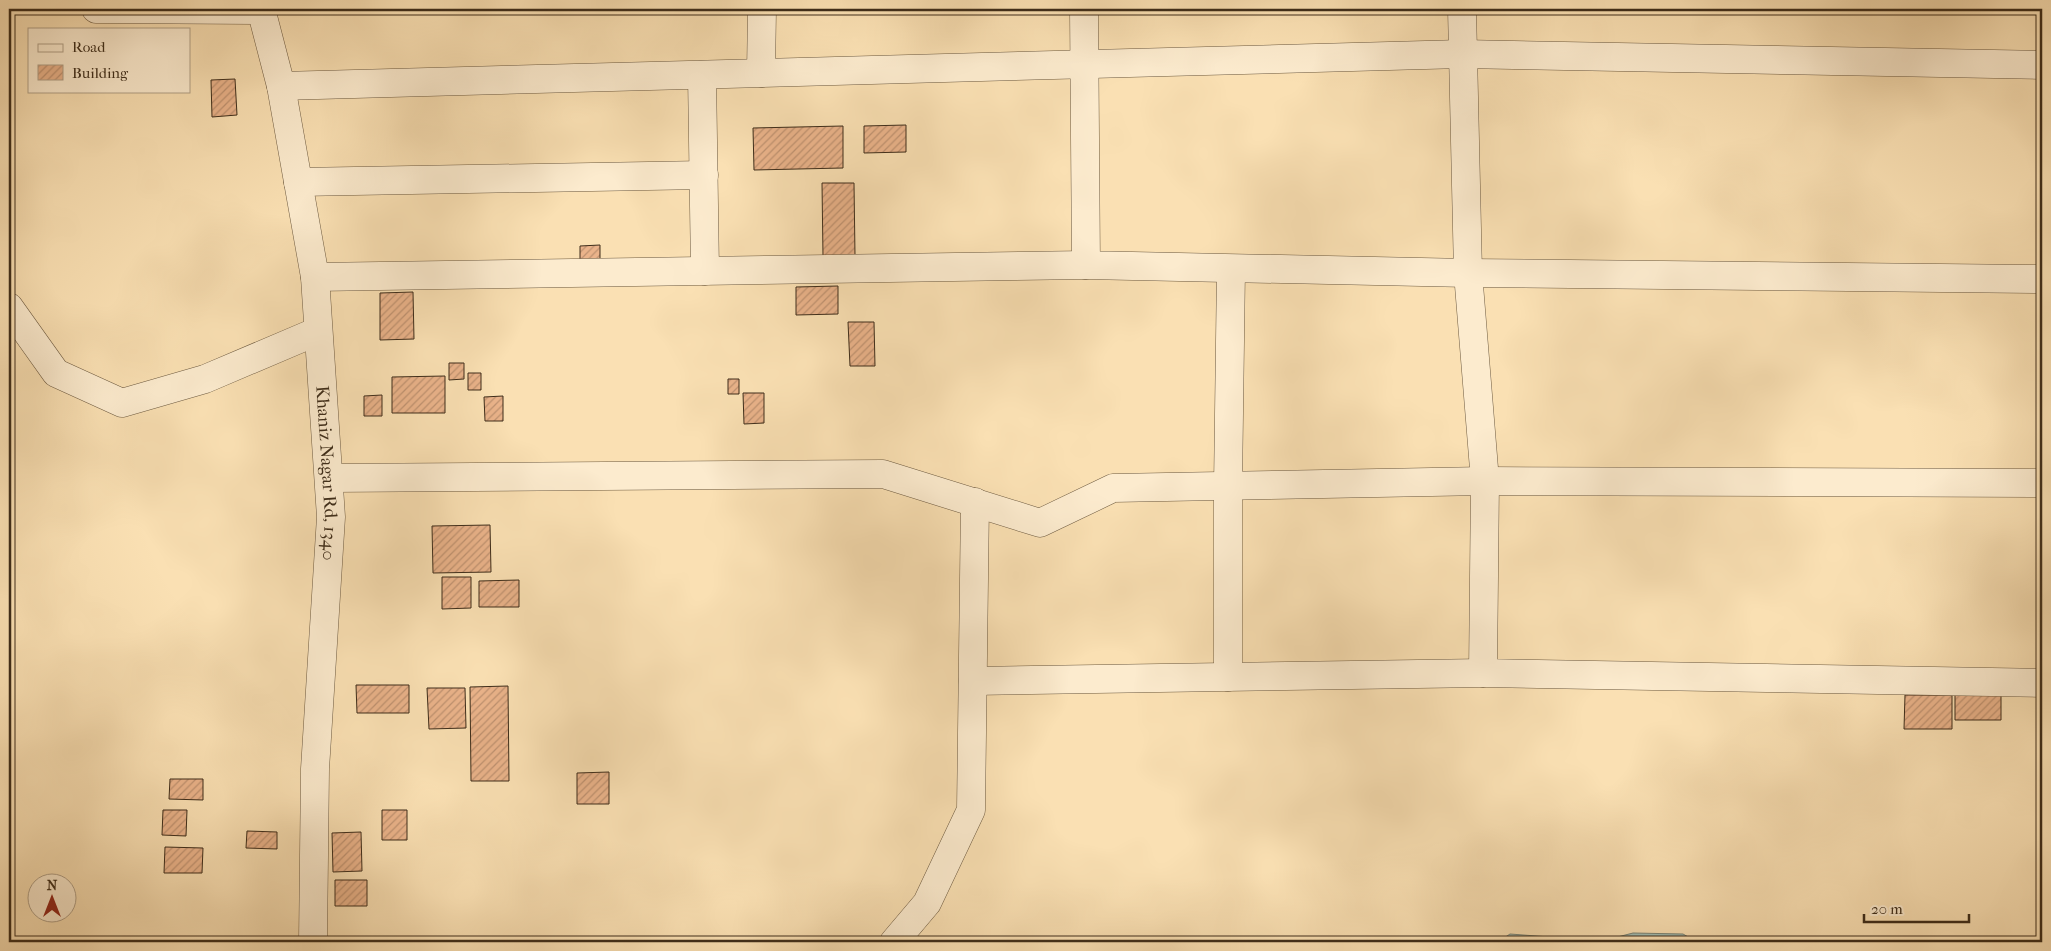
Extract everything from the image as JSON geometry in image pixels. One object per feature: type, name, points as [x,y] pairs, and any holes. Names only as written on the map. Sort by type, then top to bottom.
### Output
[{"type":"street","points":[[96,9],[262,10]]},
{"type":"street","points":[[761,73],[762,9]]},
{"type":"street","points":[[1084,9],[1086,265]]},
{"type":"street","points":[[1462,9],[1468,273],[1485,481],[1483,672]]},
{"type":"street","name":"Khaniz Nagar Rd, 1340","points":[[262,10],[281,86],[315,278],[329,478],[331,517],[315,769],[313,942]]},
{"type":"street","points":[[281,86],[1462,54],[2042,65]]},
{"type":"street","points":[[702,75],[705,271]]},
{"type":"street","points":[[298,182],[704,175]]},
{"type":"street","points":[[315,278],[1086,265],[1468,273],[2042,279]]},
{"type":"street","points":[[1228,677],[1231,269]]},
{"type":"street","points":[[9,307],[56,373],[122,403],[205,379],[318,331]]},
{"type":"street","points":[[329,478],[883,474],[1040,523],[1114,488],[1485,481],[2042,483]]},
{"type":"street","points":[[894,942],[927,903],[971,810],[974,502]]},
{"type":"street","points":[[973,681],[1483,672],[2042,683]]},
{"type":"water","points":[[1633,933],[1683,934],[1697,942],[1498,942],[1510,934],[1602,941]]},
{"type":"building","points":[[235,79],[237,115],[212,117],[211,80]]},
{"type":"building","points":[[906,125],[906,152],[864,153],[864,126]]},
{"type":"building","points":[[843,126],[843,168],[754,170],[753,128]]},
{"type":"building","points":[[822,183],[854,183],[855,256],[823,257]]},
{"type":"building","points":[[600,245],[600,269],[580,270],[580,246]]},
{"type":"building","points":[[838,286],[838,314],[796,315],[796,287]]},
{"type":"building","points":[[413,292],[414,339],[380,340],[380,293]]},
{"type":"building","points":[[848,322],[874,322],[875,366],[850,366]]},
{"type":"building","points":[[449,363],[464,363],[464,379],[449,380]]},
{"type":"building","points":[[468,373],[481,373],[481,390],[468,390]]},
{"type":"building","points":[[445,376],[445,413],[392,413],[392,377]]},
{"type":"building","points":[[728,379],[739,379],[739,394],[728,394]]},
{"type":"building","points":[[743,393],[764,393],[764,423],[744,424]]},
{"type":"building","points":[[382,395],[382,416],[364,416],[364,396]]},
{"type":"building","points":[[503,396],[503,421],[485,421],[484,397]]},
{"type":"building","points":[[490,525],[491,572],[433,573],[432,526]]},
{"type":"building","points":[[442,577],[471,577],[471,608],[442,609]]},
{"type":"building","points":[[519,580],[519,607],[479,607],[479,581]]},
{"type":"building","points":[[356,685],[409,685],[409,713],[357,713]]},
{"type":"building","points":[[508,686],[509,781],[471,781],[470,687]]},
{"type":"building","points":[[427,688],[465,688],[466,728],[429,729]]},
{"type":"building","points":[[1955,690],[2001,691],[2001,720],[1955,720]]},
{"type":"building","points":[[1905,695],[1952,695],[1952,729],[1904,729]]},
{"type":"building","points":[[609,772],[609,804],[577,804],[577,773]]},
{"type":"building","points":[[170,779],[203,779],[203,800],[169,799]]},
{"type":"building","points":[[163,810],[187,810],[186,836],[162,835]]},
{"type":"building","points":[[382,810],[407,810],[407,840],[382,840]]},
{"type":"building","points":[[247,831],[277,832],[277,849],[246,848]]},
{"type":"building","points":[[361,832],[362,871],[333,872],[332,833]]},
{"type":"building","points":[[165,847],[203,848],[202,873],[164,873]]},
{"type":"building","points":[[335,880],[367,880],[367,906],[335,906]]}]
